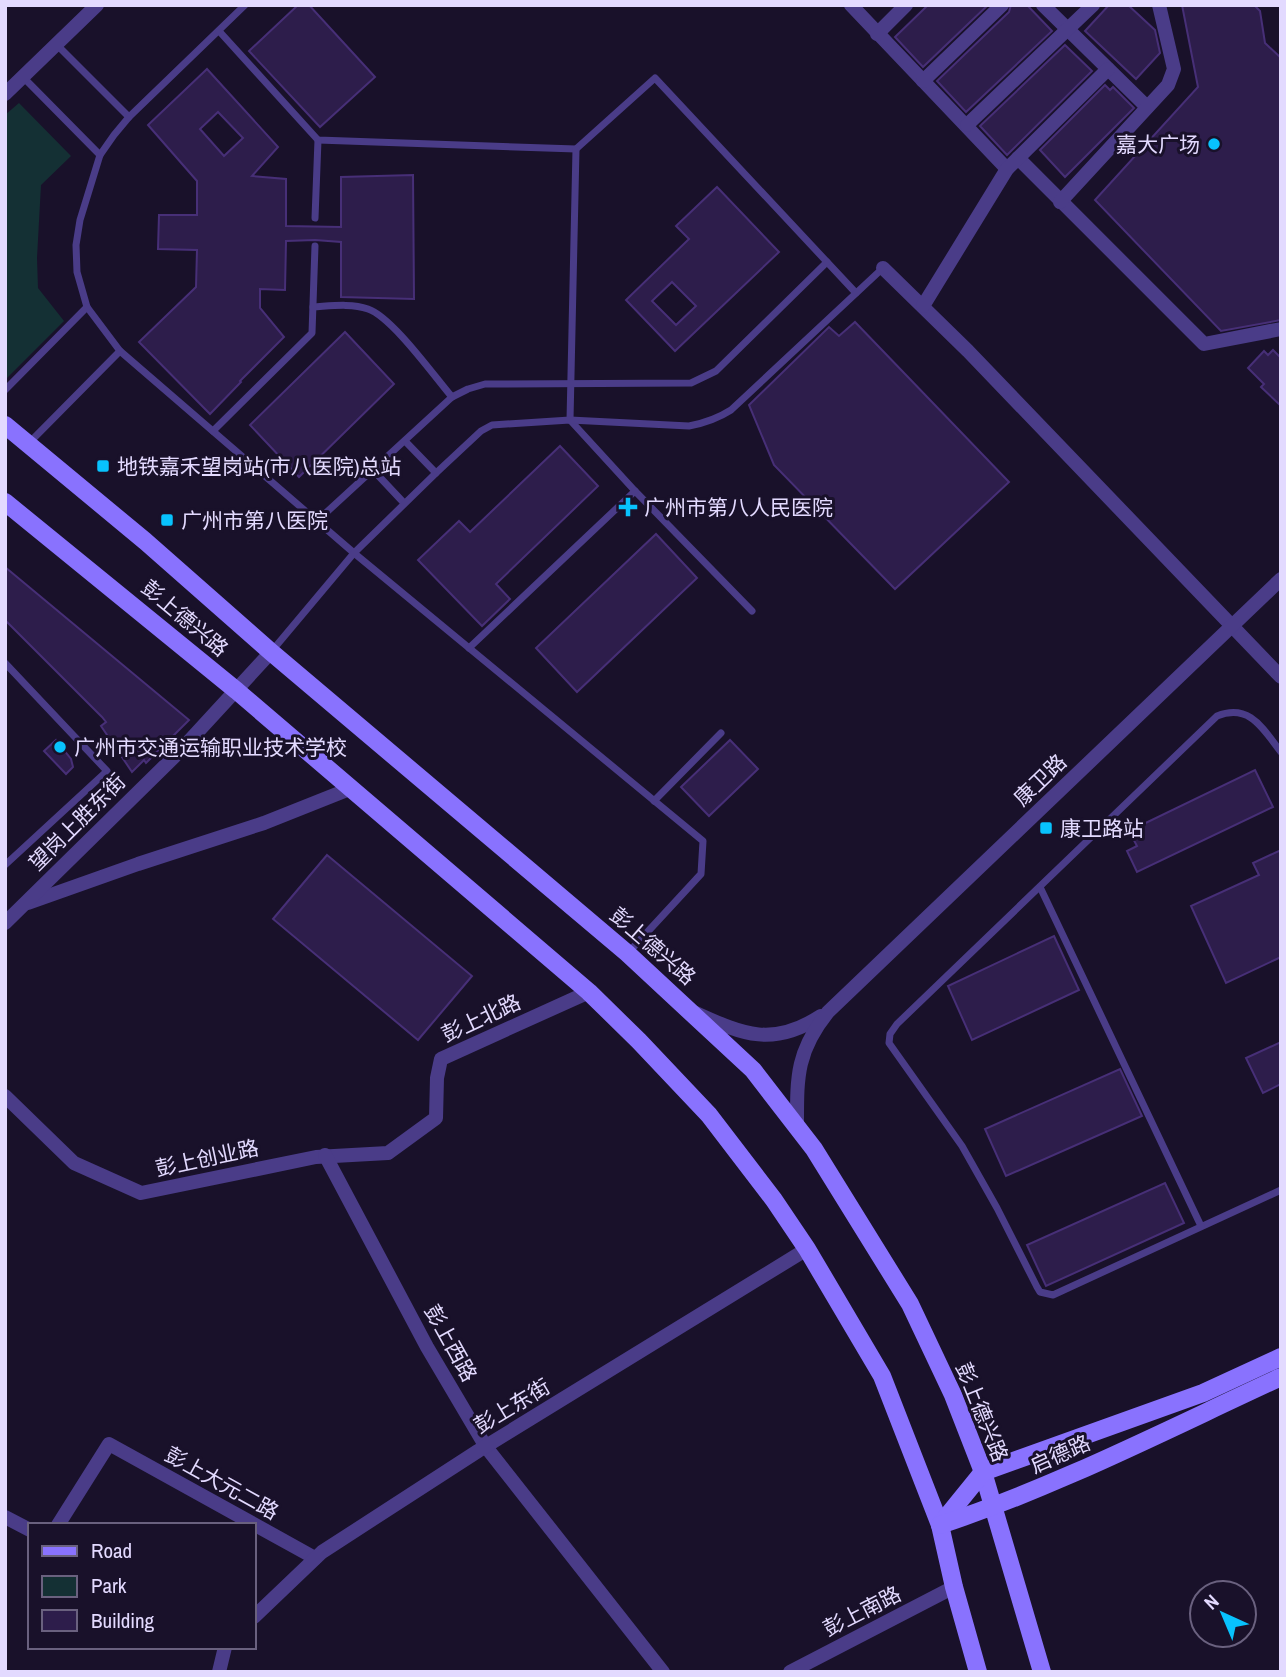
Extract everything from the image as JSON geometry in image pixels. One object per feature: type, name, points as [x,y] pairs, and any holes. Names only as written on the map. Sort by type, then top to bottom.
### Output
[{"type":"street","points":[[5,94],[97,5]]},
{"type":"street","points":[[851,5],[1007,169]]},
{"type":"street","points":[[877,34],[906,5]]},
{"type":"street","points":[[923,81],[1002,5]]},
{"type":"street","points":[[1043,5],[1147,107]]},
{"type":"street","points":[[967,125],[1093,5]]},
{"type":"street","points":[[1060,202],[1168,85],[1174,69],[1159,5]]},
{"type":"street","points":[[923,306],[1007,169],[1108,69]]},
{"type":"street","points":[[1018,159],[1204,344],[1281,329]]},
{"type":"street","points":[[883,268],[923,306],[1281,677]]},
{"type":"street","name":"彭上德兴路","points":[[5,425],[145,541],[271,652],[627,953],[749,1065],[814,1149],[910,1304],[953,1395],[983,1472],[1042,1672]]},
{"type":"street","name":"彭上德兴路","points":[[5,502],[237,691],[589,992],[709,1115],[774,1200],[807,1250],[881,1376],[940,1525],[978,1672]]},
{"type":"street","name":"康卫路","points":[[828,1012],[1281,579]]},
{"type":"street","name":"望岗上胜东街","points":[[5,923],[237,691],[271,652]]},
{"type":"street","points":[[24,905],[138,864],[264,824],[352,788]]},
{"type":"street","name":"彭上北路","points":[[325,1156],[388,1153],[436,1118],[437,1078],[441,1059],[589,992]]},
{"type":"street","points":[[692,1011],[741,1032],[773,1036],[804,1027],[828,1012]]},
{"type":"street","points":[[797,1126],[797,1089],[803,1050],[828,1012]]},
{"type":"street","name":"彭上创业路","points":[[5,1096],[74,1163],[141,1193],[325,1156]]},
{"type":"street","name":"彭上西路","points":[[325,1156],[427,1347],[486,1447],[663,1672]]},
{"type":"street","name":"彭上东街","points":[[256,1615],[315,1559],[486,1447],[807,1250]]},
{"type":"street","name":"启德路","points":[[983,1472],[1203,1393],[1281,1357]]},
{"type":"street","name":"启德路","points":[[940,1525],[992,1508],[1079,1471],[1281,1377]]},
{"type":"street","name":"彭上大元二路","points":[[59,1523],[109,1444],[251,1523]]},
{"type":"street","points":[[940,1525],[983,1472]]},
{"type":"street","points":[[5,1517],[28,1529]]},
{"type":"street","name":"彭上大元二路","points":[[256,1526],[315,1559]]},
{"type":"street","name":"彭上南路","points":[[790,1672],[954,1587]]},
{"type":"street","points":[[219,1671],[224,1649]]},
{"type":"lane","points":[[245,5],[129,117],[100,155],[80,220],[76,245],[77,272],[87,307],[120,351],[354,553],[703,841],[701,874],[627,953]]},
{"type":"lane","points":[[219,31],[318,139],[315,218]]},
{"type":"lane","points":[[56,44],[129,117]]},
{"type":"lane","points":[[23,77],[100,155]]},
{"type":"lane","points":[[318,139],[576,149],[655,78],[856,293]]},
{"type":"lane","points":[[576,149],[573,384],[570,419],[635,491],[752,611]]},
{"type":"lane","points":[[213,431],[312,333],[315,246]]},
{"type":"lane","points":[[317,521],[452,397],[468,388],[485,384],[678,385],[702,379],[716,371],[827,262]]},
{"type":"lane","points":[[271,652],[354,553],[481,431],[492,425],[570,419],[689,426],[706,423],[731,410],[883,268]]},
{"type":"lane","points":[[313,307],[347,306],[368,309],[384,318],[452,397]]},
{"type":"lane","points":[[5,390],[87,307]]},
{"type":"lane","points":[[28,444],[120,351]]},
{"type":"lane","points":[[405,441],[436,473]]},
{"type":"lane","points":[[373,470],[404,503]]},
{"type":"lane","points":[[469,648],[635,491]]},
{"type":"lane","points":[[5,663],[107,771],[5,865]]},
{"type":"lane","points":[[1281,752],[1257,722],[1244,713],[1230,711],[1217,716],[897,1024],[890,1034],[889,1043],[962,1146],[998,1208],[1040,1292],[1053,1295],[1281,1190]]},
{"type":"lane","points":[[654,801],[721,733]]},
{"type":"lane","points":[[1040,887],[1201,1226]]},
{"type":"green space","points":[[19,103],[71,156],[41,185],[37,258],[38,288],[64,321],[5,380],[5,115]]},
{"type":"building","points":[[298,5],[309,5],[375,77],[320,127],[249,51]]},
{"type":"building","points":[[928,5],[988,5],[923,67],[895,37]]},
{"type":"building","points":[[1011,5],[1027,5],[1052,31],[966,112],[937,81],[1009,12]]},
{"type":"building","points":[[1109,5],[1128,5],[1155,30],[1160,53],[1136,79],[1085,31]]},
{"type":"building","name":"嘉大广场","points":[[1182,5],[1254,5],[1260,11],[1265,43],[1281,58],[1281,320],[1221,331],[1095,200],[1198,87]]},
{"type":"building","points":[[1065,45],[1092,71],[1007,155],[980,126]]},
{"type":"building","points":[[207,69],[278,147],[252,176],[286,179],[286,226],[341,227],[341,177],[413,175],[414,299],[341,297],[341,242],[286,241],[285,290],[260,289],[260,308],[284,337],[210,414],[139,342],[196,287],[197,250],[158,249],[159,215],[197,215],[197,181],[148,125]],"holes":[[[218,112],[243,138],[224,156],[200,129]]]},
{"type":"building","points":[[1105,85],[1110,90],[1113,87],[1134,108],[1065,177],[1040,150]]},
{"type":"building","points":[[717,187],[779,252],[675,351],[626,300],[689,239],[676,226]],"holes":[[[672,282],[696,306],[676,325],[652,301]]]},
{"type":"building","points":[[855,322],[1009,482],[895,589],[774,465],[749,405],[829,327],[839,336]]},
{"type":"building","points":[[345,332],[394,384],[299,477],[250,425]]},
{"type":"building","points":[[1273,350],[1281,358],[1281,406],[1261,387],[1264,384],[1248,368],[1264,351],[1268,355]]},
{"type":"building","points":[[560,446],[598,486],[496,584],[510,599],[482,626],[418,560],[459,521],[470,532]]},
{"type":"building","points":[[656,534],[697,578],[577,692],[536,648]]},
{"type":"building","points":[[5,567],[189,720],[146,763],[144,760],[132,772],[101,726],[106,722],[102,717],[5,620]]},
{"type":"building","points":[[56,740],[71,759],[73,767],[66,774],[44,751]]},
{"type":"building","points":[[730,740],[758,769],[709,816],[681,787]]},
{"type":"building","points":[[1255,770],[1273,807],[1137,872],[1127,851],[1137,846],[1129,831]]},
{"type":"building","points":[[1281,850],[1281,957],[1226,983],[1191,906],[1259,875],[1253,863]]},
{"type":"building","points":[[327,855],[472,976],[418,1040],[273,919]]},
{"type":"building","points":[[1054,936],[1079,990],[972,1040],[948,986]]},
{"type":"building","points":[[1281,1042],[1281,1084],[1263,1093],[1246,1058]]},
{"type":"building","points":[[1120,1069],[1142,1116],[1006,1176],[985,1129]]},
{"type":"building","points":[[1165,1183],[1184,1223],[1046,1286],[1027,1245]]},
{"type":"place","name":"嘉大广场","points":[[1214,144]]},
{"type":"place","name":"地铁嘉禾望岗站(市八医院)总站","points":[[103,466]]},
{"type":"place","name":"广州市第八人民医院","points":[[628,507]]},
{"type":"place","name":"广州市第八医院","points":[[167,520]]},
{"type":"place","name":"广州市交通运输职业技术学校","points":[[60,747]]},
{"type":"place","name":"康卫路站","points":[[1046,828]]}]
